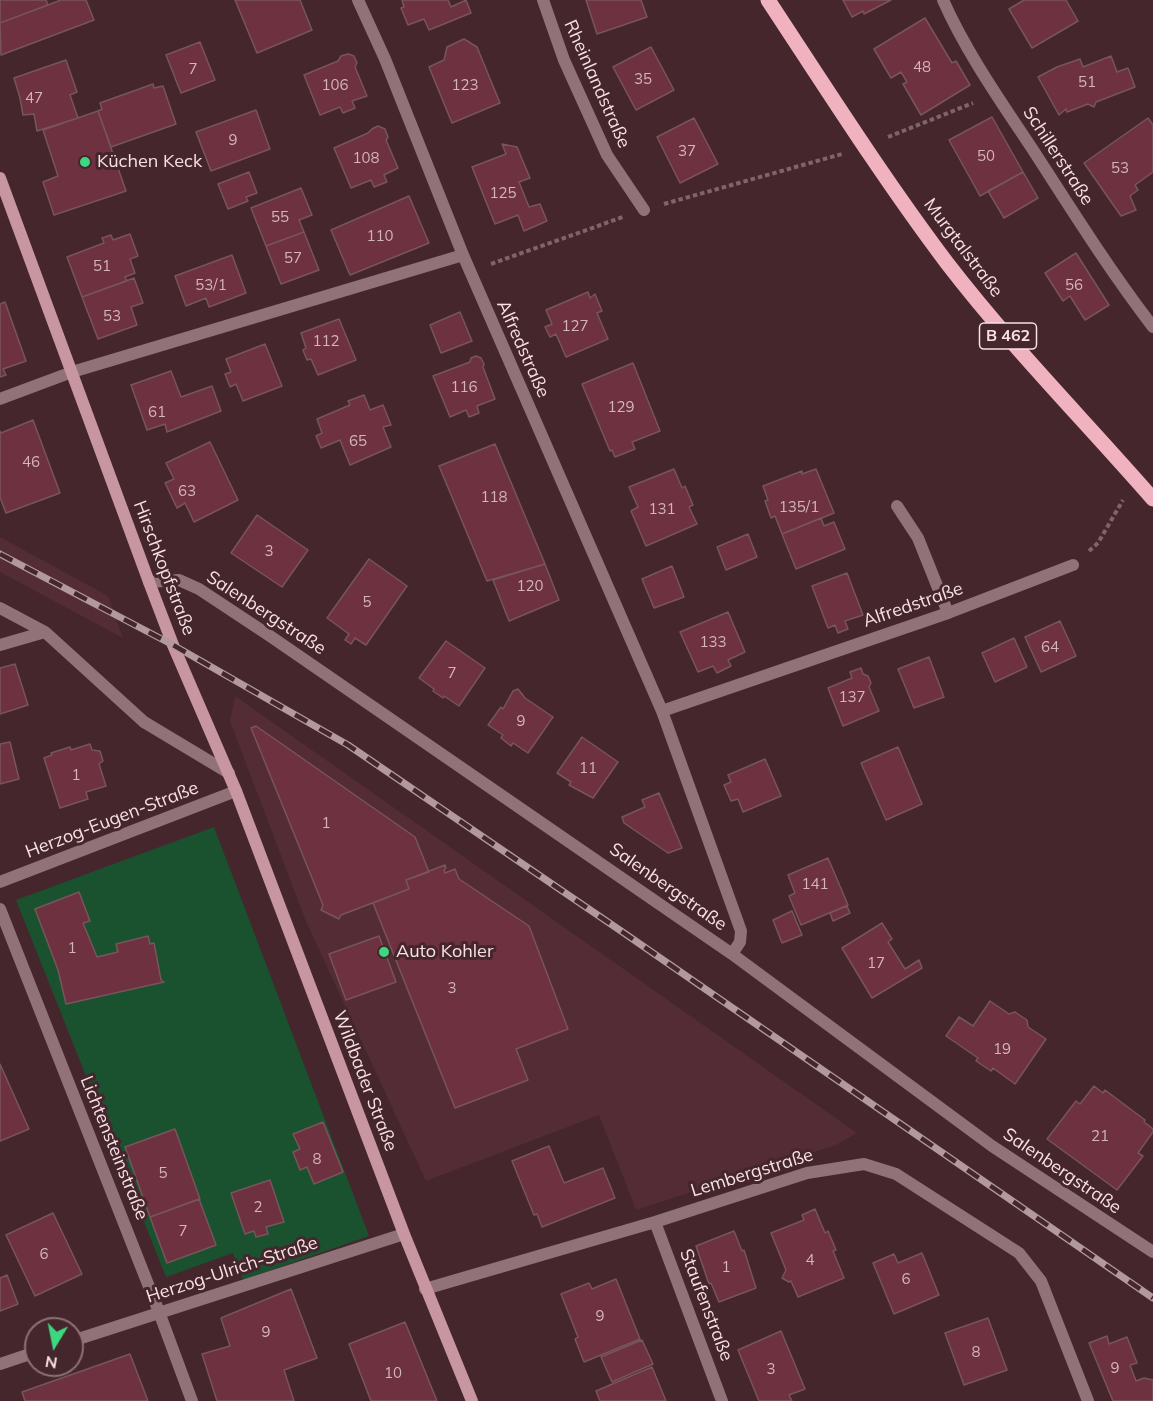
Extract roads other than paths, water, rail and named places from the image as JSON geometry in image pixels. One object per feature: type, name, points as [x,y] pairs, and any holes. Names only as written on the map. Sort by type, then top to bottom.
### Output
[{"type":"main road","name":"Murgtalstraße","points":[[768,0],[865,147],[947,262],[986,311],[1153,499]]},
{"type":"main road","name":"Hirschkopfstraße","points":[[0,177],[173,645],[229,773]]},
{"type":"main road","name":"Wildbader Straße","points":[[229,773],[425,1289],[472,1401]]},
{"type":"street","name":"Alfredstraße","points":[[358,0],[385,59],[463,255],[662,711],[741,931],[740,942],[732,954]]},
{"type":"street","name":"Rheinlandstraße","points":[[543,0],[564,60],[607,155],[644,210]]},
{"type":"street","name":"Schillerstraße","points":[[943,0],[951,18],[996,94],[1121,285],[1153,327]]},
{"type":"street","points":[[0,399],[72,372],[463,255]]},
{"type":"street","points":[[897,506],[918,538],[948,613]]},
{"type":"street","name":"Alfredstraße","points":[[662,711],[948,613],[1073,565]]},
{"type":"street","name":"Salenbergstraße","points":[[149,582],[179,580],[200,589],[732,954],[992,1146],[1153,1252]]},
{"type":"street","points":[[0,608],[45,632],[144,722],[229,773]]},
{"type":"street","points":[[0,645],[45,632]]},
{"type":"street","name":"Herzog-Eugen-Straße","points":[[0,882],[237,791]]},
{"type":"street","name":"Lichtensteinstraße","points":[[0,909],[192,1401]]},
{"type":"street","name":"Lembergstraße","points":[[425,1289],[655,1222],[807,1173],[864,1164],[896,1174],[1019,1253],[1041,1281],[1088,1401]]},
{"type":"street","name":"Staufenstraße","points":[[655,1222],[722,1401]]},
{"type":"street","name":"Herzog-Ulrich-Straße","points":[[84,1337],[404,1234]]},
{"type":"street","points":[[0,1364],[24,1356]]},
{"type":"railway","points":[[0,554],[173,645],[348,745],[1153,1298]]},
{"type":"place","name":"Küchen Keck","points":[[85,162]]},
{"type":"place","name":"Auto Kohler","points":[[384,952]]}]
